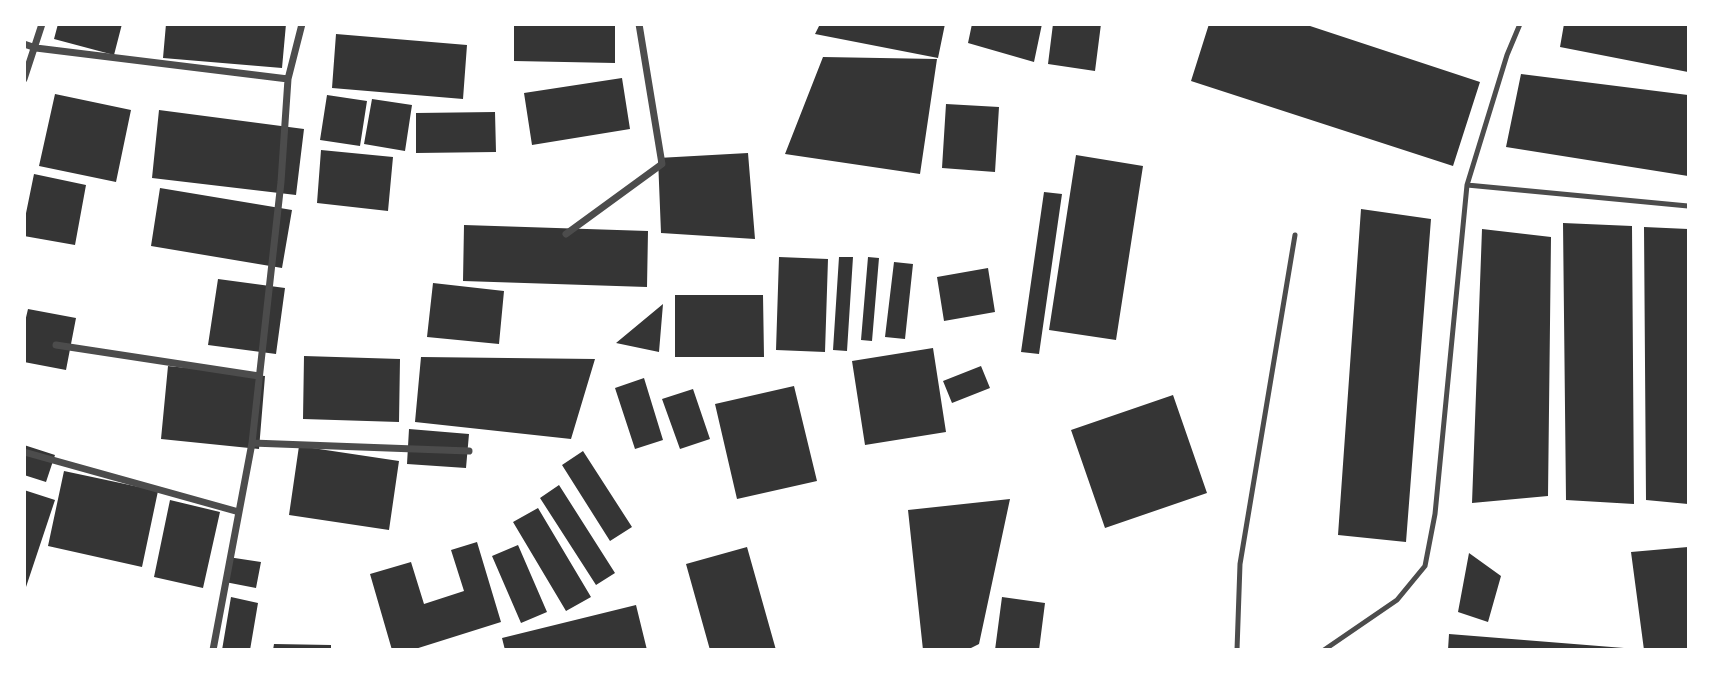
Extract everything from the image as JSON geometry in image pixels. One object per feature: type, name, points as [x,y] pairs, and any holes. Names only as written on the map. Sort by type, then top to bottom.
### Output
[{"type":"street","points":[[24,79],[42,24]]},
{"type":"street","points":[[213,649],[252,443],[281,181],[288,79],[302,24]]},
{"type":"street","points":[[566,234],[662,164],[639,24]]},
{"type":"street","points":[[24,44],[36,48],[288,79]]},
{"type":"street","points":[[56,345],[260,376]]},
{"type":"street","points":[[252,443],[469,451]]},
{"type":"street","points":[[24,452],[239,512]]},
{"type":"lane","points":[[1324,649],[1397,600],[1425,566],[1436,514],[1467,185],[1507,55],[1520,24]]},
{"type":"lane","points":[[1467,185],[1689,206]]},
{"type":"lane","points":[[1237,649],[1240,564],[1295,235]]},
{"type":"building","points":[[58,24],[122,24],[114,55],[54,39]]},
{"type":"building","points":[[166,24],[286,24],[282,68],[163,58]]},
{"type":"building","points":[[514,24],[615,24],[615,63],[514,61]]},
{"type":"building","points":[[820,24],[945,24],[938,58],[815,34]]},
{"type":"building","points":[[972,24],[1042,24],[1034,62],[968,43]]},
{"type":"building","points":[[1053,24],[1101,24],[1095,71],[1048,64]]},
{"type":"building","points":[[1209,24],[1304,24],[1480,82],[1453,166],[1191,81]]},
{"type":"building","points":[[1564,24],[1688,24],[1688,72],[1560,47]]},
{"type":"building","points":[[336,34],[467,45],[463,99],[332,88]]},
{"type":"building","points":[[823,57],[937,59],[920,174],[785,154]]},
{"type":"building","points":[[1521,74],[1688,95],[1688,176],[1506,147]]},
{"type":"building","points":[[622,78],[630,129],[532,145],[524,93]]},
{"type":"building","points":[[55,94],[131,110],[116,182],[39,166]]},
{"type":"building","points":[[327,95],[367,101],[360,146],[320,140]]},
{"type":"building","points":[[372,99],[412,105],[405,151],[364,144]]},
{"type":"building","points":[[946,104],[999,107],[995,172],[942,168]]},
{"type":"building","points":[[159,110],[304,129],[296,195],[152,178]]},
{"type":"building","points":[[495,112],[496,152],[416,153],[416,113]]},
{"type":"building","points":[[321,150],[393,157],[388,211],[317,203]]},
{"type":"building","points":[[748,153],[755,239],[661,233],[658,158]]},
{"type":"building","points":[[1076,155],[1143,166],[1116,340],[1049,330]]},
{"type":"building","points":[[34,174],[86,185],[75,245],[24,236]]},
{"type":"building","points":[[160,188],[292,210],[282,268],[151,246]]},
{"type":"building","points":[[1044,192],[1062,194],[1039,354],[1021,352]]},
{"type":"building","points":[[1361,209],[1431,219],[1406,542],[1338,535]]},
{"type":"building","points":[[1563,223],[1632,226],[1634,504],[1566,500]]},
{"type":"building","points":[[464,225],[648,231],[647,287],[463,281]]},
{"type":"building","points":[[1644,227],[1688,229],[1688,504],[1646,500]]},
{"type":"building","points":[[1482,229],[1551,237],[1548,496],[1472,503]]},
{"type":"building","points":[[779,257],[828,259],[825,352],[776,350]]},
{"type":"building","points":[[839,257],[853,257],[847,351],[833,350]]},
{"type":"building","points":[[868,257],[879,258],[872,341],[861,340]]},
{"type":"building","points":[[894,262],[913,264],[905,339],[885,337]]},
{"type":"building","points":[[988,268],[995,312],[944,321],[937,277]]},
{"type":"building","points":[[218,279],[285,288],[276,354],[208,345]]},
{"type":"building","points":[[433,283],[504,291],[499,344],[427,337]]},
{"type":"building","points":[[675,295],[763,295],[764,357],[675,357]]},
{"type":"building","points":[[663,304],[659,352],[616,343]]},
{"type":"building","points":[[28,309],[76,318],[66,370],[24,362],[24,326]]},
{"type":"building","points":[[933,348],[946,432],[865,445],[852,361]]},
{"type":"building","points":[[304,356],[400,359],[399,422],[303,419]]},
{"type":"building","points":[[421,357],[595,359],[571,439],[415,422]]},
{"type":"building","points":[[168,366],[265,376],[259,449],[161,439]]},
{"type":"building","points":[[981,366],[990,388],[952,403],[943,381]]},
{"type":"building","points":[[644,378],[663,440],[635,449],[615,388]]},
{"type":"building","points":[[794,386],[817,481],[737,499],[715,404]]},
{"type":"building","points":[[693,389],[710,439],[680,449],[662,399]]},
{"type":"building","points":[[1173,395],[1207,493],[1105,528],[1071,430]]},
{"type":"building","points":[[409,429],[469,434],[466,468],[407,464]]},
{"type":"building","points":[[24,445],[55,455],[46,482],[24,475]]},
{"type":"building","points":[[299,446],[399,461],[389,530],[289,515]]},
{"type":"building","points":[[583,451],[632,527],[610,541],[562,465]]},
{"type":"building","points":[[64,471],[158,491],[142,567],[48,546]]},
{"type":"building","points":[[559,485],[615,573],[596,585],[540,498]]},
{"type":"building","points":[[24,490],[55,500],[25,590],[24,590]]},
{"type":"building","points":[[1010,499],[979,644],[967,650],[923,650],[908,510]]},
{"type":"building","points":[[170,500],[220,512],[203,588],[154,577]]},
{"type":"building","points":[[538,508],[591,597],[566,611],[513,522]]},
{"type":"building","points":[[477,542],[501,622],[412,650],[392,650],[370,574],[411,562],[424,604],[464,591],[451,550]]},
{"type":"building","points":[[518,545],[547,612],[521,623],[492,556]]},
{"type":"building","points":[[747,547],[776,650],[710,650],[686,564]]},
{"type":"building","points":[[1688,547],[1688,650],[1644,650],[1631,552]]},
{"type":"building","points":[[1469,553],[1501,576],[1488,622],[1458,612]]},
{"type":"building","points":[[228,557],[261,562],[256,588],[225,582]]},
{"type":"building","points":[[231,597],[258,603],[250,650],[222,650]]},
{"type":"building","points":[[1002,597],[1045,603],[1039,650],[995,650]]},
{"type":"building","points":[[636,605],[647,650],[505,650],[502,638]]},
{"type":"building","points":[[1449,634],[1624,648],[1624,650],[1448,650]]},
{"type":"building","points":[[274,644],[331,645],[331,650],[273,650]]}]
